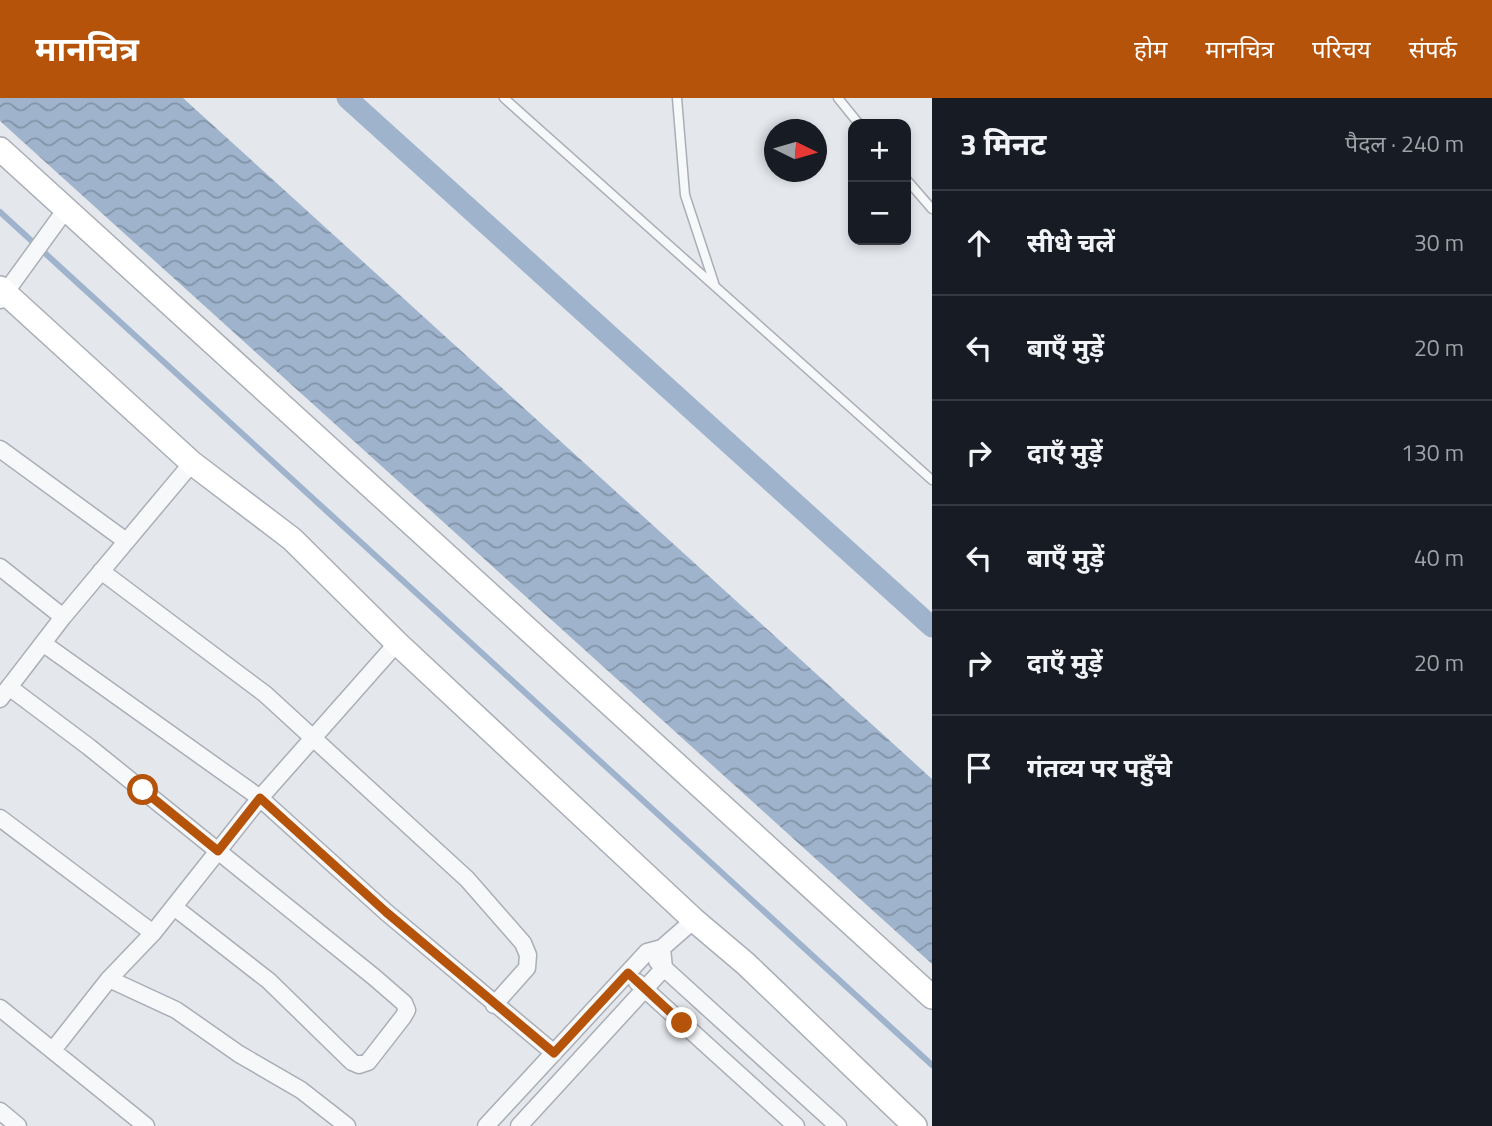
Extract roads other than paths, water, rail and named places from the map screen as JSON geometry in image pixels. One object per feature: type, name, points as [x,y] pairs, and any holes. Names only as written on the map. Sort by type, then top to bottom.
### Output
[{"type":"street","points":[[0,149],[61,217],[932,997]]},
{"type":"street","points":[[61,217],[6,289],[192,463],[292,539],[397,643],[694,920],[756,973],[915,1126]]},
{"type":"street","points":[[0,449],[126,541]]},
{"type":"street","points":[[174,907],[269,981],[352,1062],[359,1065],[368,1062],[407,1010],[404,1003],[89,747],[5,693],[63,617],[192,463]]},
{"type":"street","points":[[0,566],[63,617]]},
{"type":"street","points":[[101,571],[265,694],[467,879],[523,943],[528,955],[527,968],[494,1005]]},
{"type":"street","points":[[53,1050],[109,979],[153,933],[260,798],[397,643]]},
{"type":"street","points":[[44,644],[260,798],[494,1005],[554,1053]]},
{"type":"street","points":[[0,818],[153,933]]},
{"type":"street","points":[[486,1126],[628,973],[694,920]]},
{"type":"street","points":[[655,950],[664,968],[838,1126]]},
{"type":"street","points":[[519,1126],[664,968]]},
{"type":"street","points":[[628,973],[796,1126]]},
{"type":"street","points":[[109,979],[176,1010],[239,1054],[301,1090],[346,1126]]},
{"type":"street","points":[[0,1008],[146,1126]]},
{"type":"street","points":[[0,1111],[18,1126]]},
{"type":"lane","points":[[504,98],[932,480]]},
{"type":"lane","points":[[677,98],[685,195],[715,286]]},
{"type":"lane","points":[[838,98],[855,119]]},
{"type":"lane","points":[[909,182],[932,209]]},
{"type":"water","points":[[0,98],[183,98],[932,779],[932,964],[0,121]]},
{"type":"waterway","points":[[347,98],[932,627]]},
{"type":"waterway","points":[[0,212],[932,1065]]}]
